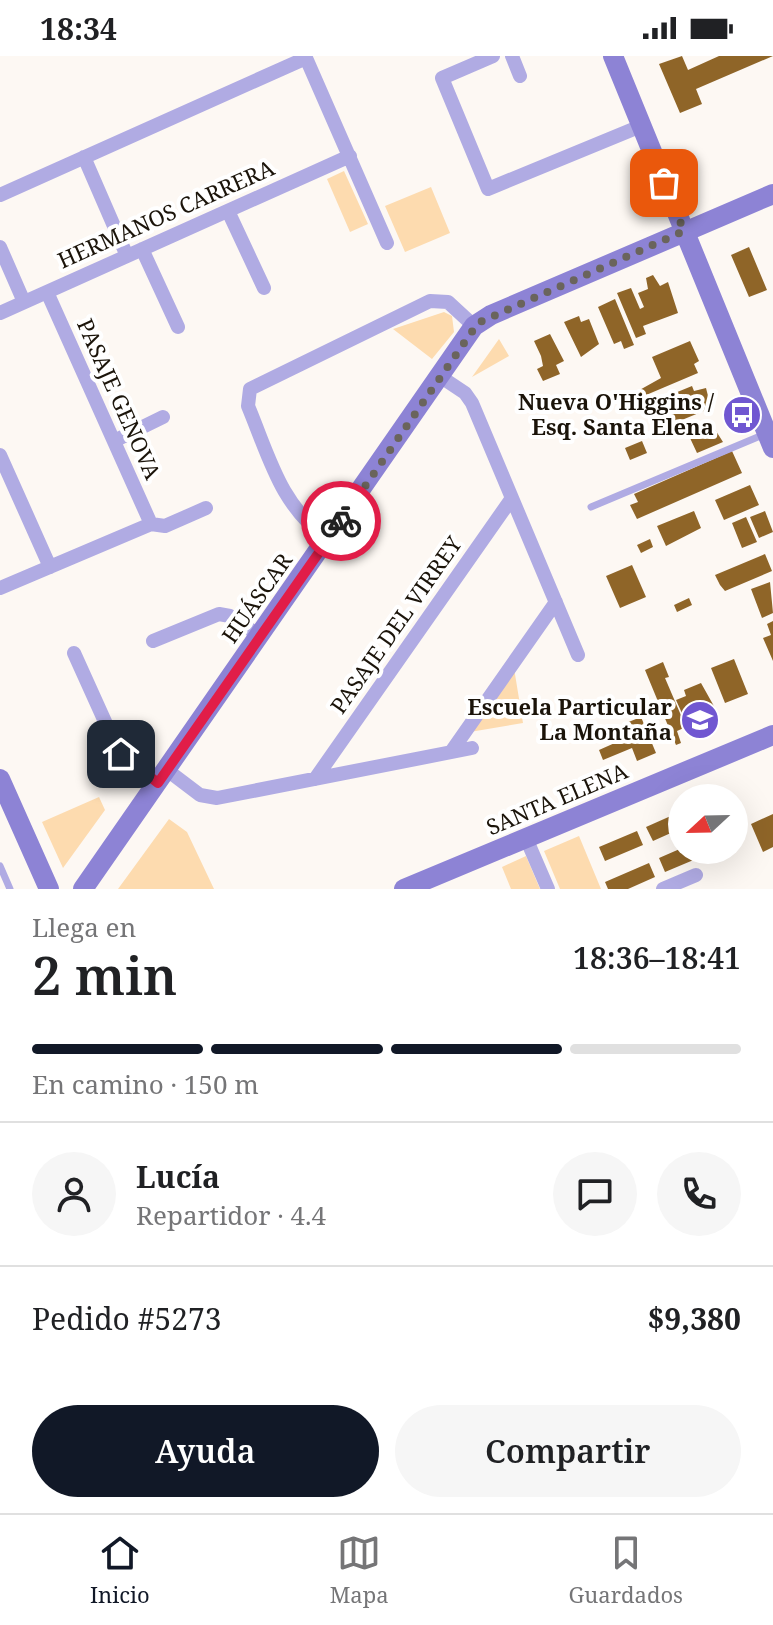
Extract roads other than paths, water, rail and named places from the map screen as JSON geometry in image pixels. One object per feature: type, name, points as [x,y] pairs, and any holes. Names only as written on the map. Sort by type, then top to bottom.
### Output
[{"type":"street","points":[[493,56],[442,78],[488,189],[641,126]]},
{"type":"street","points":[[512,56],[520,76]]},
{"type":"street","points":[[613,56],[770,441]]},
{"type":"street","points":[[0,195],[301,59],[310,60],[387,243]]},
{"type":"street","name":"HERMANOS CARRERA","points":[[0,313],[350,156]]},
{"type":"street","points":[[84,157],[127,256]]},
{"type":"street","name":"HUÁSCAR","points":[[83,889],[474,326],[491,315],[773,194]]},
{"type":"street","points":[[228,211],[264,288]]},
{"type":"street","points":[[0,247],[24,302]]},
{"type":"street","points":[[142,249],[178,327]]},
{"type":"street","name":"PASAJE GENOVA","points":[[47,292],[151,524]]},
{"type":"street","points":[[327,539],[302,520],[292,506],[248,406],[248,393],[257,383],[430,301],[448,302],[474,326]]},
{"type":"street","points":[[441,377],[470,397],[578,655]]},
{"type":"street","points":[[114,441],[163,417]]},
{"type":"street","points":[[0,455],[50,567]]},
{"type":"street","name":"PASAJE DEL VIRREY","points":[[315,779],[512,498]]},
{"type":"street","points":[[0,588],[151,524],[165,526],[206,508]]},
{"type":"street","points":[[451,752],[556,602]]},
{"type":"street","points":[[153,641],[219,614],[230,616],[260,636]]},
{"type":"street","points":[[74,653],[116,746],[163,776],[211,798],[472,748]]},
{"type":"street","name":"SANTA ELENA","points":[[404,889],[772,737]]},
{"type":"street","points":[[1,785],[49,889]]},
{"type":"street","points":[[526,838],[548,889]]},
{"type":"street","points":[[663,889],[696,875]]},
{"type":"lane","points":[[591,507],[770,441]]},
{"type":"lane","points":[[0,866],[10,889]]},
{"type":"place","name":"Nueva O'Higgins / Esq. Santa Elena","points":[[742,415]]},
{"type":"place","name":"Escuela Particular La Montaña","points":[[700,720]]}]
